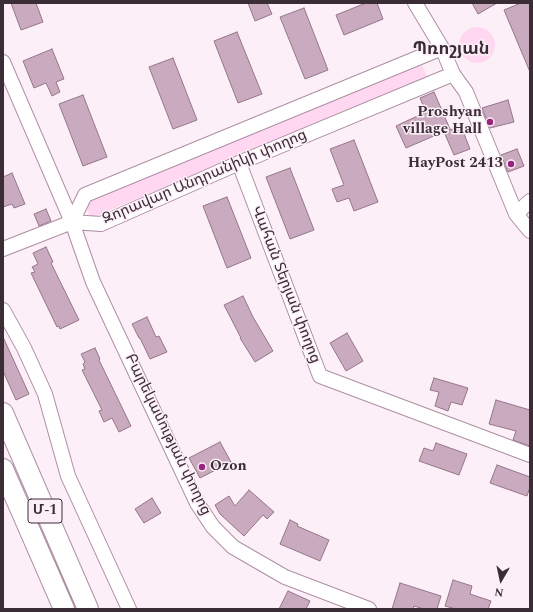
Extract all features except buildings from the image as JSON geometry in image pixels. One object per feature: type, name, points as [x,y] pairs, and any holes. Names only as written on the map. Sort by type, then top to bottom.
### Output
[{"type":"highway","name":"Մ-1","points":[[3,414],[88,609]]},
{"type":"highway","points":[[4,471],[25,464]]},
{"type":"highway","name":"Մ-1","points":[[4,471],[64,609]]},
{"type":"street","points":[[415,3],[442,48],[453,74],[466,92],[516,214],[530,231]]},
{"type":"street","name":"Զորավար Անդրանիկի փողոց","points":[[442,48],[85,195],[72,222],[101,224],[239,163],[453,74]]},
{"type":"street","name":"Բարեկամության փողոց","points":[[3,62],[72,222],[93,282],[197,503],[213,527],[233,547],[286,577],[369,609]]},
{"type":"street","name":"Վահան Տերյան փողոց","points":[[239,163],[320,376],[530,455]]},
{"type":"street","points":[[516,214],[530,201]]},
{"type":"street","points":[[3,250],[72,222]]},
{"type":"street","points":[[3,310],[24,348],[45,394],[68,476],[129,609]]},
{"type":"shaded area","points":[[477,27],[487,30],[492,35],[495,45],[492,55],[487,60],[477,63],[467,60],[462,55],[459,45],[462,35],[467,30]]},
{"type":"shaded area","points":[[421,63],[428,78],[91,218],[84,203]]},
{"type":"shaded area","points":[[23,477],[80,609],[71,609],[15,480]]},
{"type":"place","name":"Proshyan village Hall","points":[[490,122]]},
{"type":"place","name":"HayPost 2413","points":[[511,164]]},
{"type":"place","name":"Ozon","points":[[202,467]]},
{"type":"district","name":"Պռոշյան","points":[[451,51]]}]
